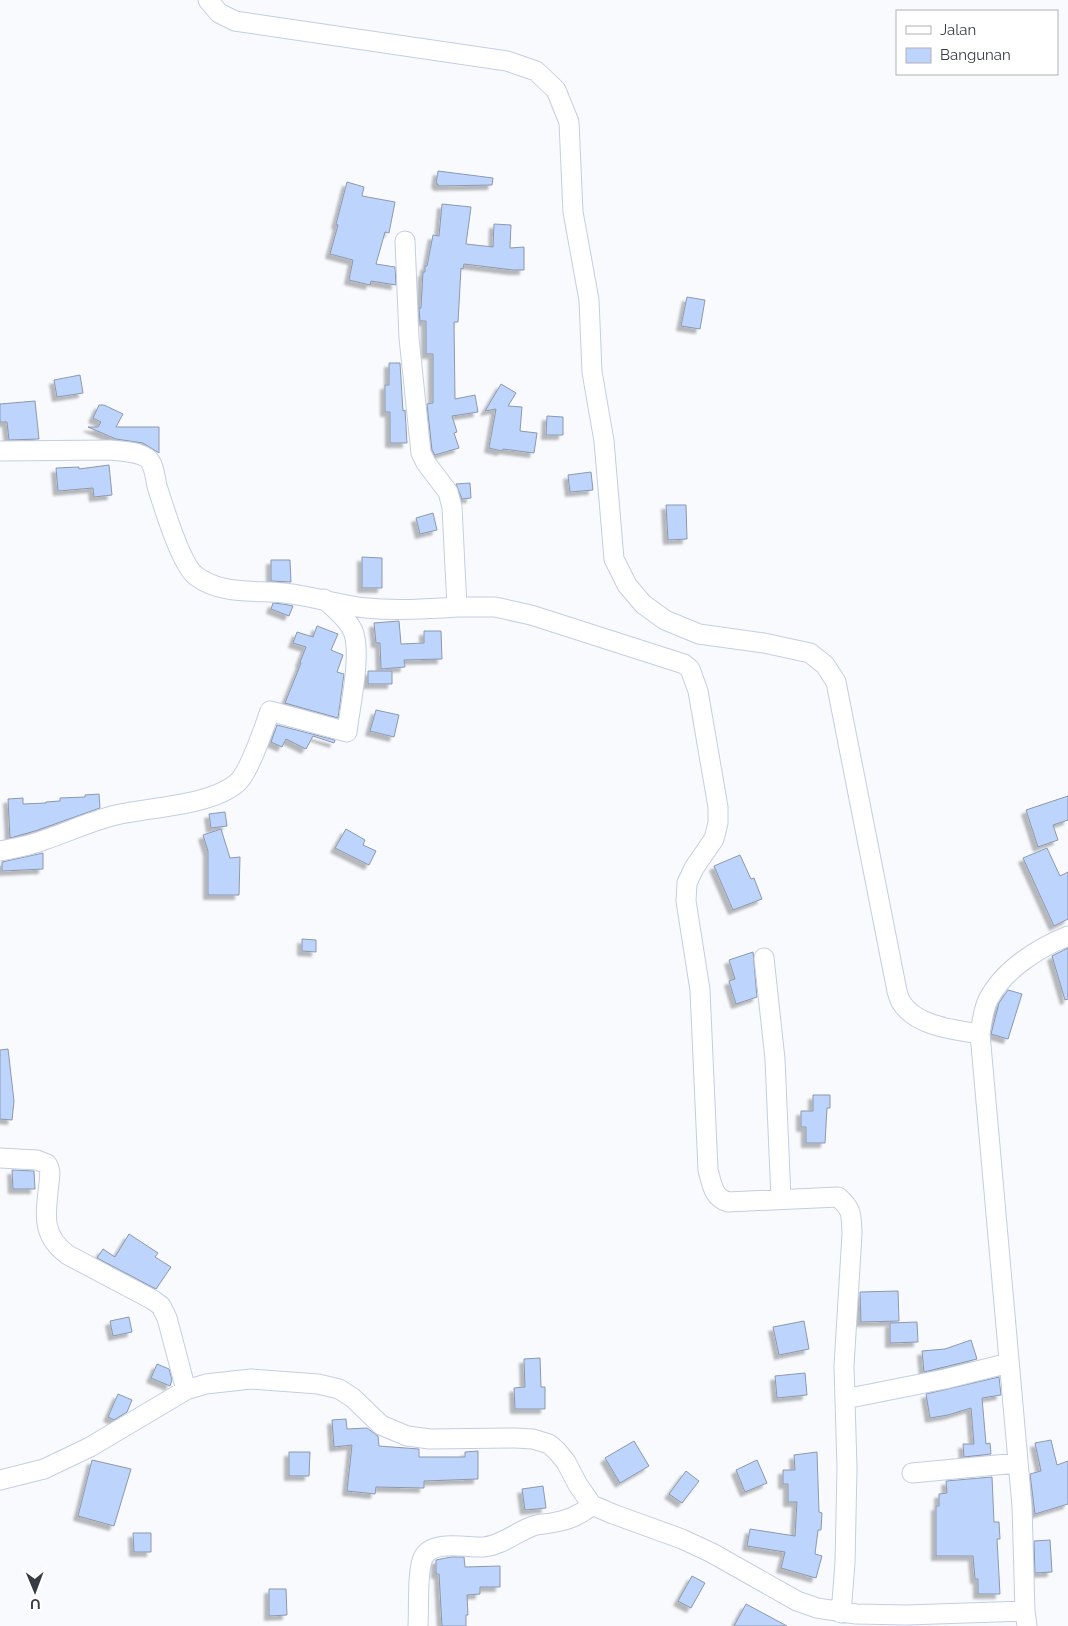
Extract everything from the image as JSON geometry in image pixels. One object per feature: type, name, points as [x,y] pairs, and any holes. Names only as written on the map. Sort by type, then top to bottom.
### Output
[{"type":"street","points":[[208,0],[218,12],[235,21],[506,61],[536,71],[556,90],[568,122],[573,212],[589,300],[592,372],[604,441],[614,559],[627,586],[643,604],[665,620],[699,634],[791,648],[810,653],[825,665],[836,682],[897,991],[901,1003],[917,1018],[939,1027],[980,1034]]},
{"type":"street","points":[[405,241],[409,338],[418,437],[421,453],[426,463],[448,492],[452,507],[457,607]]},
{"type":"street","points":[[0,451],[110,450],[124,451],[147,458],[152,464],[162,502],[182,556],[195,575],[216,587],[284,593],[364,608],[398,610],[495,607],[531,615],[684,664],[690,669],[698,691],[718,807],[718,823],[714,839],[694,868],[687,883],[686,901],[700,990],[708,1170],[714,1193],[722,1200],[728,1202],[838,1196],[848,1206],[851,1218],[852,1234],[844,1366],[845,1553],[841,1612]]},
{"type":"street","points":[[0,851],[43,841],[88,823],[117,815],[207,797],[223,791],[238,783],[245,772],[270,711],[347,732],[356,646],[353,631],[346,621],[324,599]]},
{"type":"street","points":[[0,1480],[44,1469],[90,1447],[186,1390],[206,1384],[251,1379],[318,1384],[340,1389],[353,1398],[381,1425],[407,1436],[430,1439],[497,1437],[533,1439],[549,1444],[566,1462],[578,1485],[592,1504],[613,1514],[682,1539],[712,1553],[797,1601],[817,1608],[841,1612],[1026,1618],[1022,1506],[980,1034],[988,1000],[1007,975],[1033,954],[1068,936]]},
{"type":"street","points":[[764,958],[775,1059],[781,1199]]},
{"type":"street","points":[[0,1158],[37,1160],[47,1164],[50,1173],[46,1215],[47,1225],[48,1233],[56,1246],[68,1255],[162,1306],[167,1318],[186,1390]]},
{"type":"street","points":[[845,1398],[945,1379],[1009,1363]]},
{"type":"street","points":[[912,1473],[1018,1463]]},
{"type":"street","points":[[418,1626],[421,1570],[424,1557],[435,1547],[484,1547],[494,1545],[534,1525],[569,1519],[582,1514],[592,1504]]},
{"type":"building","points":[[438,171],[493,178],[492,185],[438,186],[436,184]]},
{"type":"building","points":[[347,182],[364,187],[362,196],[395,202],[389,233],[385,232],[376,264],[395,267],[396,285],[371,281],[370,285],[349,280],[353,260],[330,254]]},
{"type":"building","points":[[442,204],[471,207],[466,244],[493,247],[494,224],[511,225],[510,248],[524,247],[524,270],[464,264],[463,269],[461,268],[458,322],[454,322],[455,399],[475,395],[478,412],[452,416],[457,432],[454,433],[459,448],[435,455],[432,450],[427,404],[433,403],[433,354],[426,354],[426,321],[420,321],[419,308],[421,308],[423,272],[425,272],[425,266],[427,266],[433,235],[439,236]]},
{"type":"building","points":[[687,297],[705,300],[700,329],[681,326]]},
{"type":"building","points":[[389,363],[400,363],[407,443],[390,443],[390,412],[385,412],[385,385],[389,385]]},
{"type":"building","points":[[80,375],[83,393],[57,397],[54,380]]},
{"type":"building","points":[[501,384],[516,393],[508,406],[522,407],[520,431],[537,433],[534,453],[503,449],[502,451],[489,448],[496,409],[485,411]]},
{"type":"building","points":[[35,401],[39,439],[9,440],[7,422],[0,422],[0,404]]},
{"type":"building","points":[[99,405],[104,405],[123,414],[116,427],[159,427],[159,453],[143,443],[116,439],[88,427],[98,427],[101,422],[93,418]]},
{"type":"building","points":[[547,416],[563,417],[563,435],[546,435]]},
{"type":"building","points":[[109,465],[112,495],[94,497],[93,488],[58,491],[56,468],[79,467],[79,469]]},
{"type":"building","points":[[591,472],[593,490],[570,492],[568,475]]},
{"type":"building","points":[[470,483],[471,498],[462,499],[456,484]]},
{"type":"building","points":[[666,505],[686,505],[687,539],[668,540]]},
{"type":"building","points":[[433,513],[437,530],[420,534],[416,518]]},
{"type":"building","points":[[362,557],[382,558],[382,588],[362,588]]},
{"type":"building","points":[[271,560],[290,560],[291,582],[271,581]]},
{"type":"building","points":[[273,603],[293,606],[289,616],[271,609]]},
{"type":"building","points":[[399,621],[401,644],[424,643],[424,631],[441,631],[442,659],[404,660],[405,667],[381,669],[380,643],[376,643],[374,623]]},
{"type":"building","points":[[317,626],[338,634],[331,650],[343,655],[337,672],[344,674],[338,718],[285,703],[306,647],[293,643],[297,632],[313,637]]},
{"type":"building","points":[[368,671],[392,671],[392,684],[368,684]]},
{"type":"building","points":[[376,710],[399,715],[394,737],[370,731]]},
{"type":"building","points":[[277,725],[335,740],[334,743],[313,736],[306,749],[286,739],[282,747],[271,742]]},
{"type":"building","points":[[99,794],[100,808],[10,838],[8,799],[23,798],[23,804],[46,803],[60,801],[60,798],[85,797],[85,795]]},
{"type":"building","points":[[1068,796],[1068,820],[1053,825],[1058,840],[1038,847],[1026,810]]},
{"type":"building","points":[[225,812],[227,826],[211,828],[209,814]]},
{"type":"building","points":[[221,829],[230,858],[240,857],[239,895],[208,895],[208,851],[203,835]]},
{"type":"building","points":[[346,829],[365,840],[363,845],[376,851],[369,865],[335,848]]},
{"type":"building","points":[[1047,848],[1060,876],[1068,872],[1068,919],[1054,926],[1023,858]]},
{"type":"building","points":[[43,853],[43,869],[2,871],[2,862]]},
{"type":"building","points":[[740,855],[751,879],[754,878],[762,899],[733,910],[714,866]]},
{"type":"building","points":[[302,939],[316,940],[316,952],[302,951]]},
{"type":"building","points":[[1068,948],[1068,999],[1065,1000],[1052,956]]},
{"type":"building","points":[[753,952],[757,997],[736,1004],[729,981],[735,979],[729,960]]},
{"type":"building","points":[[1008,990],[1022,994],[1008,1039],[991,1034],[999,1003]]},
{"type":"building","points":[[8,1049],[14,1101],[12,1120],[0,1119],[0,1050]]},
{"type":"building","points":[[813,1095],[830,1095],[830,1108],[827,1108],[825,1143],[806,1143],[806,1127],[801,1127],[801,1111],[813,1111]]},
{"type":"building","points":[[12,1170],[34,1171],[35,1189],[13,1189]]},
{"type":"building","points":[[129,1234],[158,1253],[155,1257],[171,1267],[156,1289],[97,1258],[103,1249],[115,1257]]},
{"type":"building","points":[[898,1291],[899,1321],[861,1322],[860,1292]]},
{"type":"building","points":[[129,1317],[132,1332],[113,1336],[110,1321]]},
{"type":"building","points":[[804,1321],[809,1349],[779,1355],[773,1327]]},
{"type":"building","points":[[917,1322],[918,1342],[890,1343],[890,1323]]},
{"type":"building","points":[[971,1340],[977,1359],[924,1372],[922,1351],[945,1349]]},
{"type":"building","points":[[540,1358],[541,1387],[545,1387],[545,1409],[515,1409],[514,1388],[525,1387],[524,1359]]},
{"type":"building","points":[[157,1364],[169,1369],[172,1380],[170,1386],[151,1378]]},
{"type":"building","points":[[805,1373],[807,1395],[777,1398],[775,1376]]},
{"type":"building","points":[[999,1377],[1001,1395],[982,1398],[986,1444],[990,1443],[991,1454],[964,1457],[963,1444],[974,1444],[971,1408],[930,1418],[926,1394]]},
{"type":"building","points":[[118,1394],[132,1400],[127,1412],[114,1420],[108,1417]]},
{"type":"building","points":[[346,1419],[347,1429],[367,1428],[378,1436],[379,1446],[419,1449],[419,1457],[465,1457],[465,1452],[478,1451],[478,1479],[424,1481],[424,1488],[376,1487],[375,1494],[347,1491],[352,1445],[334,1447],[332,1420]]},
{"type":"building","points":[[1051,1440],[1057,1465],[1068,1461],[1068,1504],[1035,1514],[1030,1474],[1041,1471],[1035,1443]]},
{"type":"building","points":[[634,1441],[649,1466],[620,1483],[605,1458]]},
{"type":"building","points":[[289,1452],[310,1452],[309,1476],[289,1476]]},
{"type":"building","points":[[817,1452],[819,1512],[822,1513],[821,1530],[818,1530],[815,1554],[822,1556],[816,1578],[781,1568],[785,1552],[747,1546],[750,1529],[795,1536],[797,1502],[788,1502],[788,1484],[783,1484],[783,1470],[795,1470],[794,1455]]},
{"type":"building","points":[[92,1460],[131,1469],[114,1526],[78,1516]]},
{"type":"building","points":[[757,1460],[767,1483],[745,1492],[736,1470]]},
{"type":"building","points":[[686,1471],[699,1481],[682,1503],[669,1494]]},
{"type":"building","points":[[992,1477],[994,1522],[999,1522],[1000,1539],[997,1539],[1000,1594],[978,1594],[978,1579],[975,1579],[973,1556],[936,1556],[936,1506],[939,1506],[939,1494],[947,1493],[946,1481]]},
{"type":"building","points":[[543,1486],[546,1508],[525,1510],[522,1489]]},
{"type":"building","points":[[133,1533],[151,1533],[151,1552],[134,1552]]},
{"type":"building","points":[[1050,1540],[1052,1572],[1035,1573],[1034,1541]]},
{"type":"building","points":[[464,1557],[465,1567],[500,1566],[500,1587],[480,1587],[480,1594],[467,1595],[468,1615],[466,1615],[466,1626],[442,1626],[439,1574],[436,1574],[436,1560]]},
{"type":"building","points":[[692,1576],[705,1583],[691,1608],[678,1601]]},
{"type":"building","points":[[269,1589],[286,1589],[287,1615],[269,1616]]},
{"type":"building","points":[[746,1604],[787,1626],[734,1626]]}]
